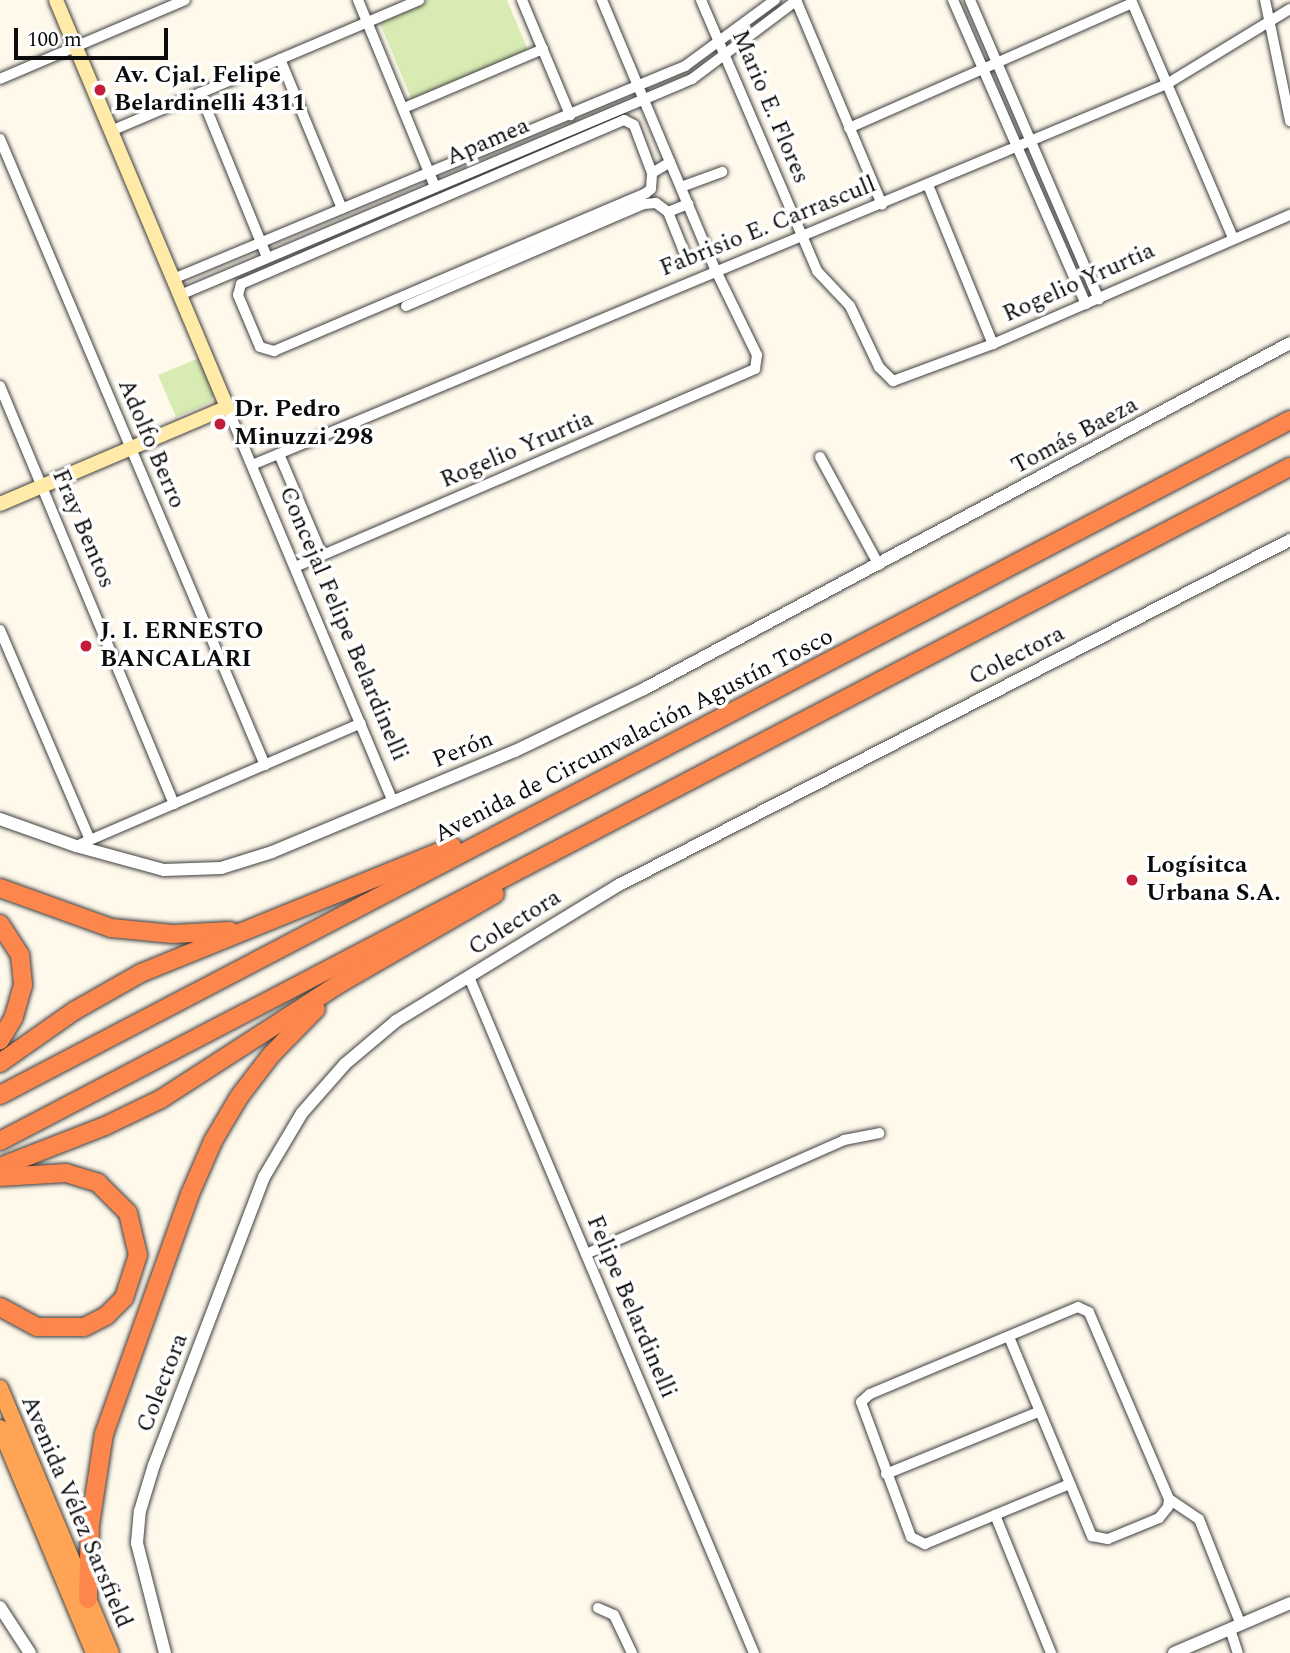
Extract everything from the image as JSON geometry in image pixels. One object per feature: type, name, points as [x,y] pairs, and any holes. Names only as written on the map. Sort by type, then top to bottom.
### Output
[{"type":"highway","name":"Avenida de Circunvalación Agustín Tosco","points":[[0,1095],[1290,420]]},
{"type":"highway","points":[[0,1141],[1290,467]]},
{"type":"highway","points":[[0,1167],[161,1098],[362,971],[584,846],[703,773]]},
{"type":"highway","points":[[0,1063],[124,982],[540,812]]},
{"type":"highway","points":[[0,888],[111,928],[202,934],[261,925]]},
{"type":"highway","points":[[0,924],[13,941],[23,970],[20,1001],[0,1040]]},
{"type":"highway","points":[[88,1599],[90,1525],[104,1434],[201,1166],[226,1118],[271,1055],[362,971]]},
{"type":"highway","points":[[0,1177],[66,1173],[98,1184],[128,1213],[138,1255],[124,1298],[106,1316],[84,1327],[48,1330],[24,1323],[0,1307]]},
{"type":"highway","name":"Avenida Vélez Sarsfield","points":[[0,1388],[111,1653]]},
{"type":"highway","name":"Avenida Vélez Sarsfield","points":[[0,1429],[94,1653]]},
{"type":"main road","name":"Concejal Felipe Belardinelli","points":[[55,0],[228,407]]},
{"type":"main road","points":[[0,504],[228,407]]},
{"type":"street","points":[[0,79],[75,47],[163,4],[185,0]]},
{"type":"street","points":[[358,0],[435,187]]},
{"type":"street","points":[[111,131],[419,0]]},
{"type":"street","points":[[522,0],[570,115]]},
{"type":"street","points":[[602,0],[715,269]]},
{"type":"street","name":"Mario E. Flores","points":[[701,0],[823,279],[850,306],[884,374]]},
{"type":"street","name":"Apamea","points":[[173,279],[685,66],[775,0]]},
{"type":"street","points":[[796,0],[882,205]]},
{"type":"street","name":"Apamea","points":[[180,295],[692,79],[796,0]]},
{"type":"street","points":[[953,0],[1086,304]]},
{"type":"street","points":[[970,0],[1099,299]]},
{"type":"street","points":[[1265,0],[1290,121]]},
{"type":"street","points":[[849,128],[1132,2],[1233,238]]},
{"type":"street","name":"Fabrisio E. Carrascull","points":[[252,466],[715,269],[803,238],[1167,84],[1290,9]]},
{"type":"street","points":[[404,108],[542,49]]},
{"type":"street","points":[[280,59],[342,209]]},
{"type":"street","points":[[200,93],[267,257]]},
{"type":"street","points":[[652,173],[634,125],[624,120],[241,284],[238,295],[260,347],[274,351],[646,193],[652,173],[670,162]]},
{"type":"street","name":"Adolfo Berro","points":[[0,139],[265,765]]},
{"type":"street","points":[[681,187],[722,172]]},
{"type":"street","points":[[928,186],[993,344]]},
{"type":"street","points":[[406,306],[644,204],[656,203],[668,212],[687,259]]},
{"type":"street","points":[[668,212],[688,204]]},
{"type":"street","name":"Rogelio Yrurtia","points":[[884,374],[893,381],[905,380],[1290,215]]},
{"type":"street","name":"Rogelio Yrurtia","points":[[295,567],[755,369],[757,355],[715,269]]},
{"type":"street","name":"Tomás Baeza","points":[[879,565],[1290,343]]},
{"type":"street","name":"Fray Bentos","points":[[0,386],[174,804]]},
{"type":"street","name":"Concejal Felipe Belardinelli","points":[[228,407],[393,801]]},
{"type":"street","points":[[279,454],[322,555]]},
{"type":"street","points":[[820,457],[879,565]]},
{"type":"street","name":"Colectora","points":[[165,1653],[139,1560],[140,1511],[264,1177],[302,1113],[345,1064],[396,1021],[670,857],[1290,540]]},
{"type":"street","name":"Perón","points":[[0,819],[76,846],[164,870],[221,868],[272,852],[515,751],[634,694],[879,565]]},
{"type":"street","points":[[0,630],[90,841]]},
{"type":"street","points":[[76,846],[361,723]]},
{"type":"street","name":"Felipe Belardinelli","points":[[469,977],[754,1653]]},
{"type":"street","points":[[586,1254],[844,1140],[879,1133]]},
{"type":"street","points":[[1070,1484],[925,1544],[917,1543],[861,1412],[864,1398],[1078,1307],[1086,1308],[1169,1499],[1199,1519],[1241,1651]]},
{"type":"street","points":[[1009,1337],[1070,1484],[1097,1539],[1108,1539],[1159,1518],[1169,1499]]},
{"type":"street","points":[[886,1474],[1040,1411]]},
{"type":"street","points":[[995,1515],[1051,1653]]},
{"type":"street","points":[[1174,1653],[1290,1603]]},
{"type":"street","points":[[0,1607],[30,1653]]},
{"type":"street","points":[[598,1608],[614,1615],[632,1653]]},
{"type":"green space","points":[[428,0],[507,0],[528,50],[412,100],[379,21]]},
{"type":"green space","points":[[199,358],[214,392],[211,402],[176,417],[158,375]]},
{"type":"place","name":"Av. Cjal. Felipe Belardinelli 4311","points":[[100,90]]},
{"type":"place","name":"Dr. Pedro Minuzzi 298","points":[[220,424]]},
{"type":"place","name":"J. I. ERNESTO BANCALARI","points":[[86,646]]},
{"type":"place","name":"Logísitca Urbana S.A.","points":[[1132,880]]}]
